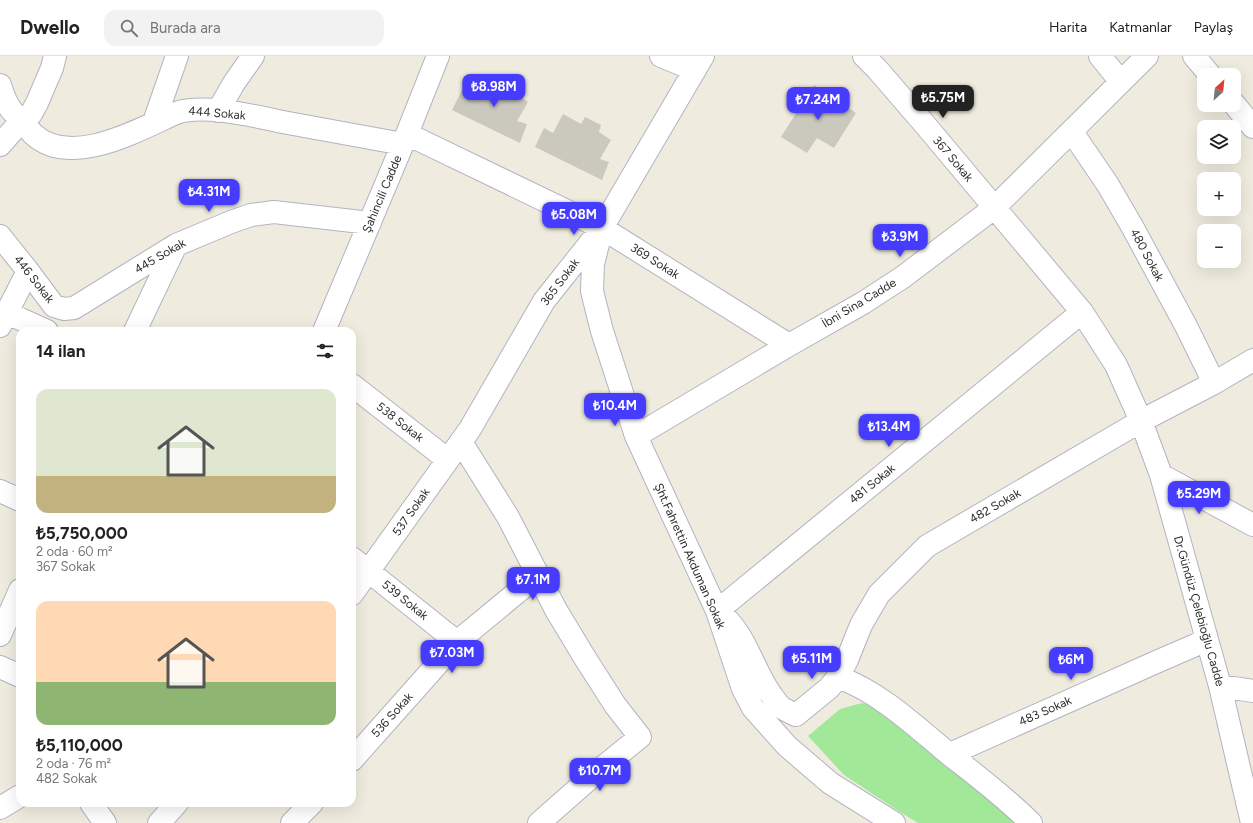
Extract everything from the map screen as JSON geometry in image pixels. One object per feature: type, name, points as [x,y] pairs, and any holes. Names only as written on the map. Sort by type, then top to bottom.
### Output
[{"type":"street","points":[[0,145],[22,120],[31,114],[52,68],[55,56]]},
{"type":"street","points":[[154,122],[177,56]]},
{"type":"street","points":[[218,111],[234,83],[253,56]]},
{"type":"street","name":"Şahincili Cadde","points":[[326,327],[405,139],[438,56]]},
{"type":"street","points":[[661,56],[699,63]]},
{"type":"street","name":"367 Sokak","points":[[864,56],[892,86],[994,208]]},
{"type":"street","points":[[1100,56],[1121,82]]},
{"type":"street","name":"İbni Sina Cadde","points":[[636,436],[863,303],[903,277],[994,208],[1147,56]]},
{"type":"street","points":[[1194,56],[1204,68]]},
{"type":"street","name":"365 Sokak","points":[[465,436],[544,302],[602,228],[699,63]]},
{"type":"street","name":"444 Sokak","points":[[0,85],[4,99],[12,112],[22,120],[33,134],[46,143],[64,148],[96,146],[112,142],[154,122],[184,110],[218,111],[405,139]]},
{"type":"street","points":[[1241,112],[1253,127]]},
{"type":"street","name":"480 Sokak","points":[[1072,132],[1108,185],[1130,222],[1186,326],[1214,383]]},
{"type":"street","name":"369 Sokak","points":[[405,139],[602,228],[789,345]]},
{"type":"street","name":"Dr.Gündüz Çelebioğlu Cadde","points":[[994,208],[1082,312],[1116,365],[1141,421],[1161,475],[1208,640],[1252,823]]},
{"type":"street","name":"445 Sokak","points":[[74,308],[176,245],[251,215],[274,212],[370,223]]},
{"type":"street","name":"Şht.Fahrettin Akduman Sokak","points":[[602,228],[593,264],[592,291],[602,331],[636,436],[717,611],[743,689],[753,708],[787,746],[830,783],[894,823]]},
{"type":"street","name":"446 Sokak","points":[[0,236],[28,270],[54,306],[64,309],[74,308]]},
{"type":"street","points":[[137,327],[176,245]]},
{"type":"street","points":[[28,270],[3,319],[32,327]]},
{"type":"street","name":"481 Sokak","points":[[717,611],[1082,312]]},
{"type":"street","name":"482 Sokak","points":[[717,611],[734,627],[761,681],[776,702],[782,708],[796,715],[829,688],[838,678],[861,625],[879,594],[927,546],[1141,421],[1214,383],[1253,360]]},
{"type":"street","name":"538 Sokak","points":[[356,388],[448,460]]},
{"type":"street","points":[[465,436],[556,610],[615,705],[640,737],[538,823]]},
{"type":"street","name":"537 Sokak","points":[[356,589],[465,436]]},
{"type":"street","points":[[1161,475],[1253,525]]},
{"type":"street","points":[[0,491],[16,498]]},
{"type":"street","name":"539 Sokak","points":[[356,561],[457,642]]},
{"type":"street","name":"536 Sokak","points":[[356,756],[457,642],[538,575]]},
{"type":"street","points":[[0,635],[16,599]]},
{"type":"street","name":"483 Sokak","points":[[950,754],[1208,640]]},
{"type":"street","points":[[0,667],[16,674]]},
{"type":"street","points":[[838,678],[855,684],[890,706],[910,721],[1010,802],[1031,823]]},
{"type":"street","points":[[1220,686],[1253,691]]},
{"type":"street","points":[[0,808],[16,798]]},
{"type":"street","points":[[94,807],[105,823]]},
{"type":"street","points":[[159,823],[173,807]]},
{"type":"street","points":[[292,823],[308,807]]},
{"type":"green space","points":[[862,703],[880,709],[1021,823],[918,823],[844,775],[808,736],[840,709]]},
{"type":"building","points":[[480,76],[499,86],[502,79],[518,87],[516,94],[528,102],[517,121],[527,124],[520,143],[452,110],[462,90],[470,95]]},
{"type":"building","points":[[814,85],[856,113],[834,148],[817,138],[807,153],[781,137]]},
{"type":"building","points":[[563,114],[581,124],[585,117],[601,125],[599,132],[611,140],[600,159],[609,162],[602,180],[535,147],[544,128],[553,133]]}]
